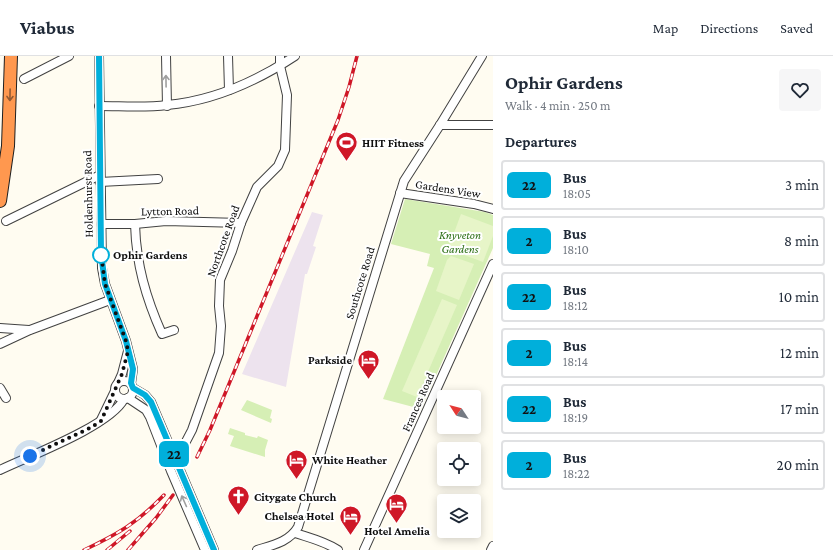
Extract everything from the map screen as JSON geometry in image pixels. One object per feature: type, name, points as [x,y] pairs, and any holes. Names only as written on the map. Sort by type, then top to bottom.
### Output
[{"type":"highway","points":[[0,201],[8,146],[11,56]]},
{"type":"street","points":[[24,79],[69,56]]},
{"type":"street","name":"Holdenhurst Road","points":[[0,470],[90,428],[121,405],[132,394],[133,369],[126,341],[105,284],[102,268],[99,56]]},
{"type":"street","points":[[166,56],[167,106]]},
{"type":"street","points":[[228,56],[229,90]]},
{"type":"street","name":"Northcote Road","points":[[178,458],[192,430],[219,353],[221,326],[219,306],[220,280],[232,251],[241,223],[257,187],[278,166],[285,150],[287,95],[280,66],[280,56]]},
{"type":"street","points":[[99,106],[167,106],[204,99],[229,90],[280,66],[295,56]]},
{"type":"street","name":"Southcote Road","points":[[295,533],[400,193],[410,170],[440,125],[482,56]]},
{"type":"street","points":[[440,125],[493,125]]},
{"type":"street","points":[[6,221],[100,179],[158,179]]},
{"type":"street","name":"Gardens View","points":[[400,193],[474,204],[493,209]]},
{"type":"street","name":"Lytton Road","points":[[101,224],[135,224],[166,221],[241,223]]},
{"type":"street","points":[[135,224],[135,240],[140,272],[150,306],[162,334],[174,330]]},
{"type":"street","name":"Frances Road","points":[[364,550],[493,264]]},
{"type":"street","points":[[0,344],[30,330],[110,300]]},
{"type":"street","points":[[0,328],[30,330]]},
{"type":"street","points":[[101,421],[122,374],[128,351]]},
{"type":"street","points":[[116,387],[123,380],[145,395],[151,402],[178,458],[214,550]]},
{"type":"street","points":[[116,387],[117,396],[126,399],[146,410],[150,417],[168,464],[205,550]]},
{"type":"street","points":[[0,388],[6,398]]},
{"type":"street","points":[[257,550],[284,541],[295,533],[329,544],[338,550]]},
{"type":"street","points":[[491,550],[493,546]]},
{"type":"shaded area","points":[[312,212],[323,215],[313,246],[316,247],[307,274],[305,274],[286,387],[242,374]]},
{"type":"green space","name":"Knyveton Gardens","points":[[405,199],[485,212],[493,215],[493,248],[421,409],[383,399],[434,268],[427,266],[430,254],[391,244]]},
{"type":"green space","points":[[461,214],[493,226],[493,236],[483,262],[448,249]]},
{"type":"green space","points":[[451,256],[474,264],[459,300],[436,291],[447,260]]},
{"type":"green space","points":[[442,299],[457,305],[417,397],[402,391]]},
{"type":"green space","points":[[247,400],[272,410],[270,418],[272,419],[271,423],[241,410]]},
{"type":"green space","points":[[230,428],[245,433],[245,435],[257,438],[258,436],[268,440],[265,450],[265,457],[230,446],[234,436],[228,434]]},
{"type":"railway","points":[[197,457],[210,430],[338,120],[357,56]]},
{"type":"railway","points":[[84,550],[127,527],[164,495]]},
{"type":"railway","points":[[128,550],[156,518],[173,495]]},
{"type":"railway","points":[[107,550],[130,531]]},
{"type":"bus line","name":"22","points":[[99,56],[101,253],[103,276],[110,300],[126,341],[133,369],[131,383],[133,388],[145,395],[151,402],[156,412],[214,550]]},
{"type":"place","name":"HIIT Fitness","points":[[347,162]]},
{"type":"place","name":"Ophir Gardens","points":[[101,255]]},
{"type":"place","name":"Parkside","points":[[368,380]]},
{"type":"place","name":"White Heather","points":[[296,480]]},
{"type":"place","name":"Citygate Church","points":[[238,516]]},
{"type":"place","name":"Hotel Amelia","points":[[397,524]]},
{"type":"place","name":"Chelsea Hotel","points":[[350,536]]},
{"type":"route","points":[[30,456],[90,428],[101,421],[122,374],[128,351],[126,341],[105,284],[101,253],[101,255]]}]
